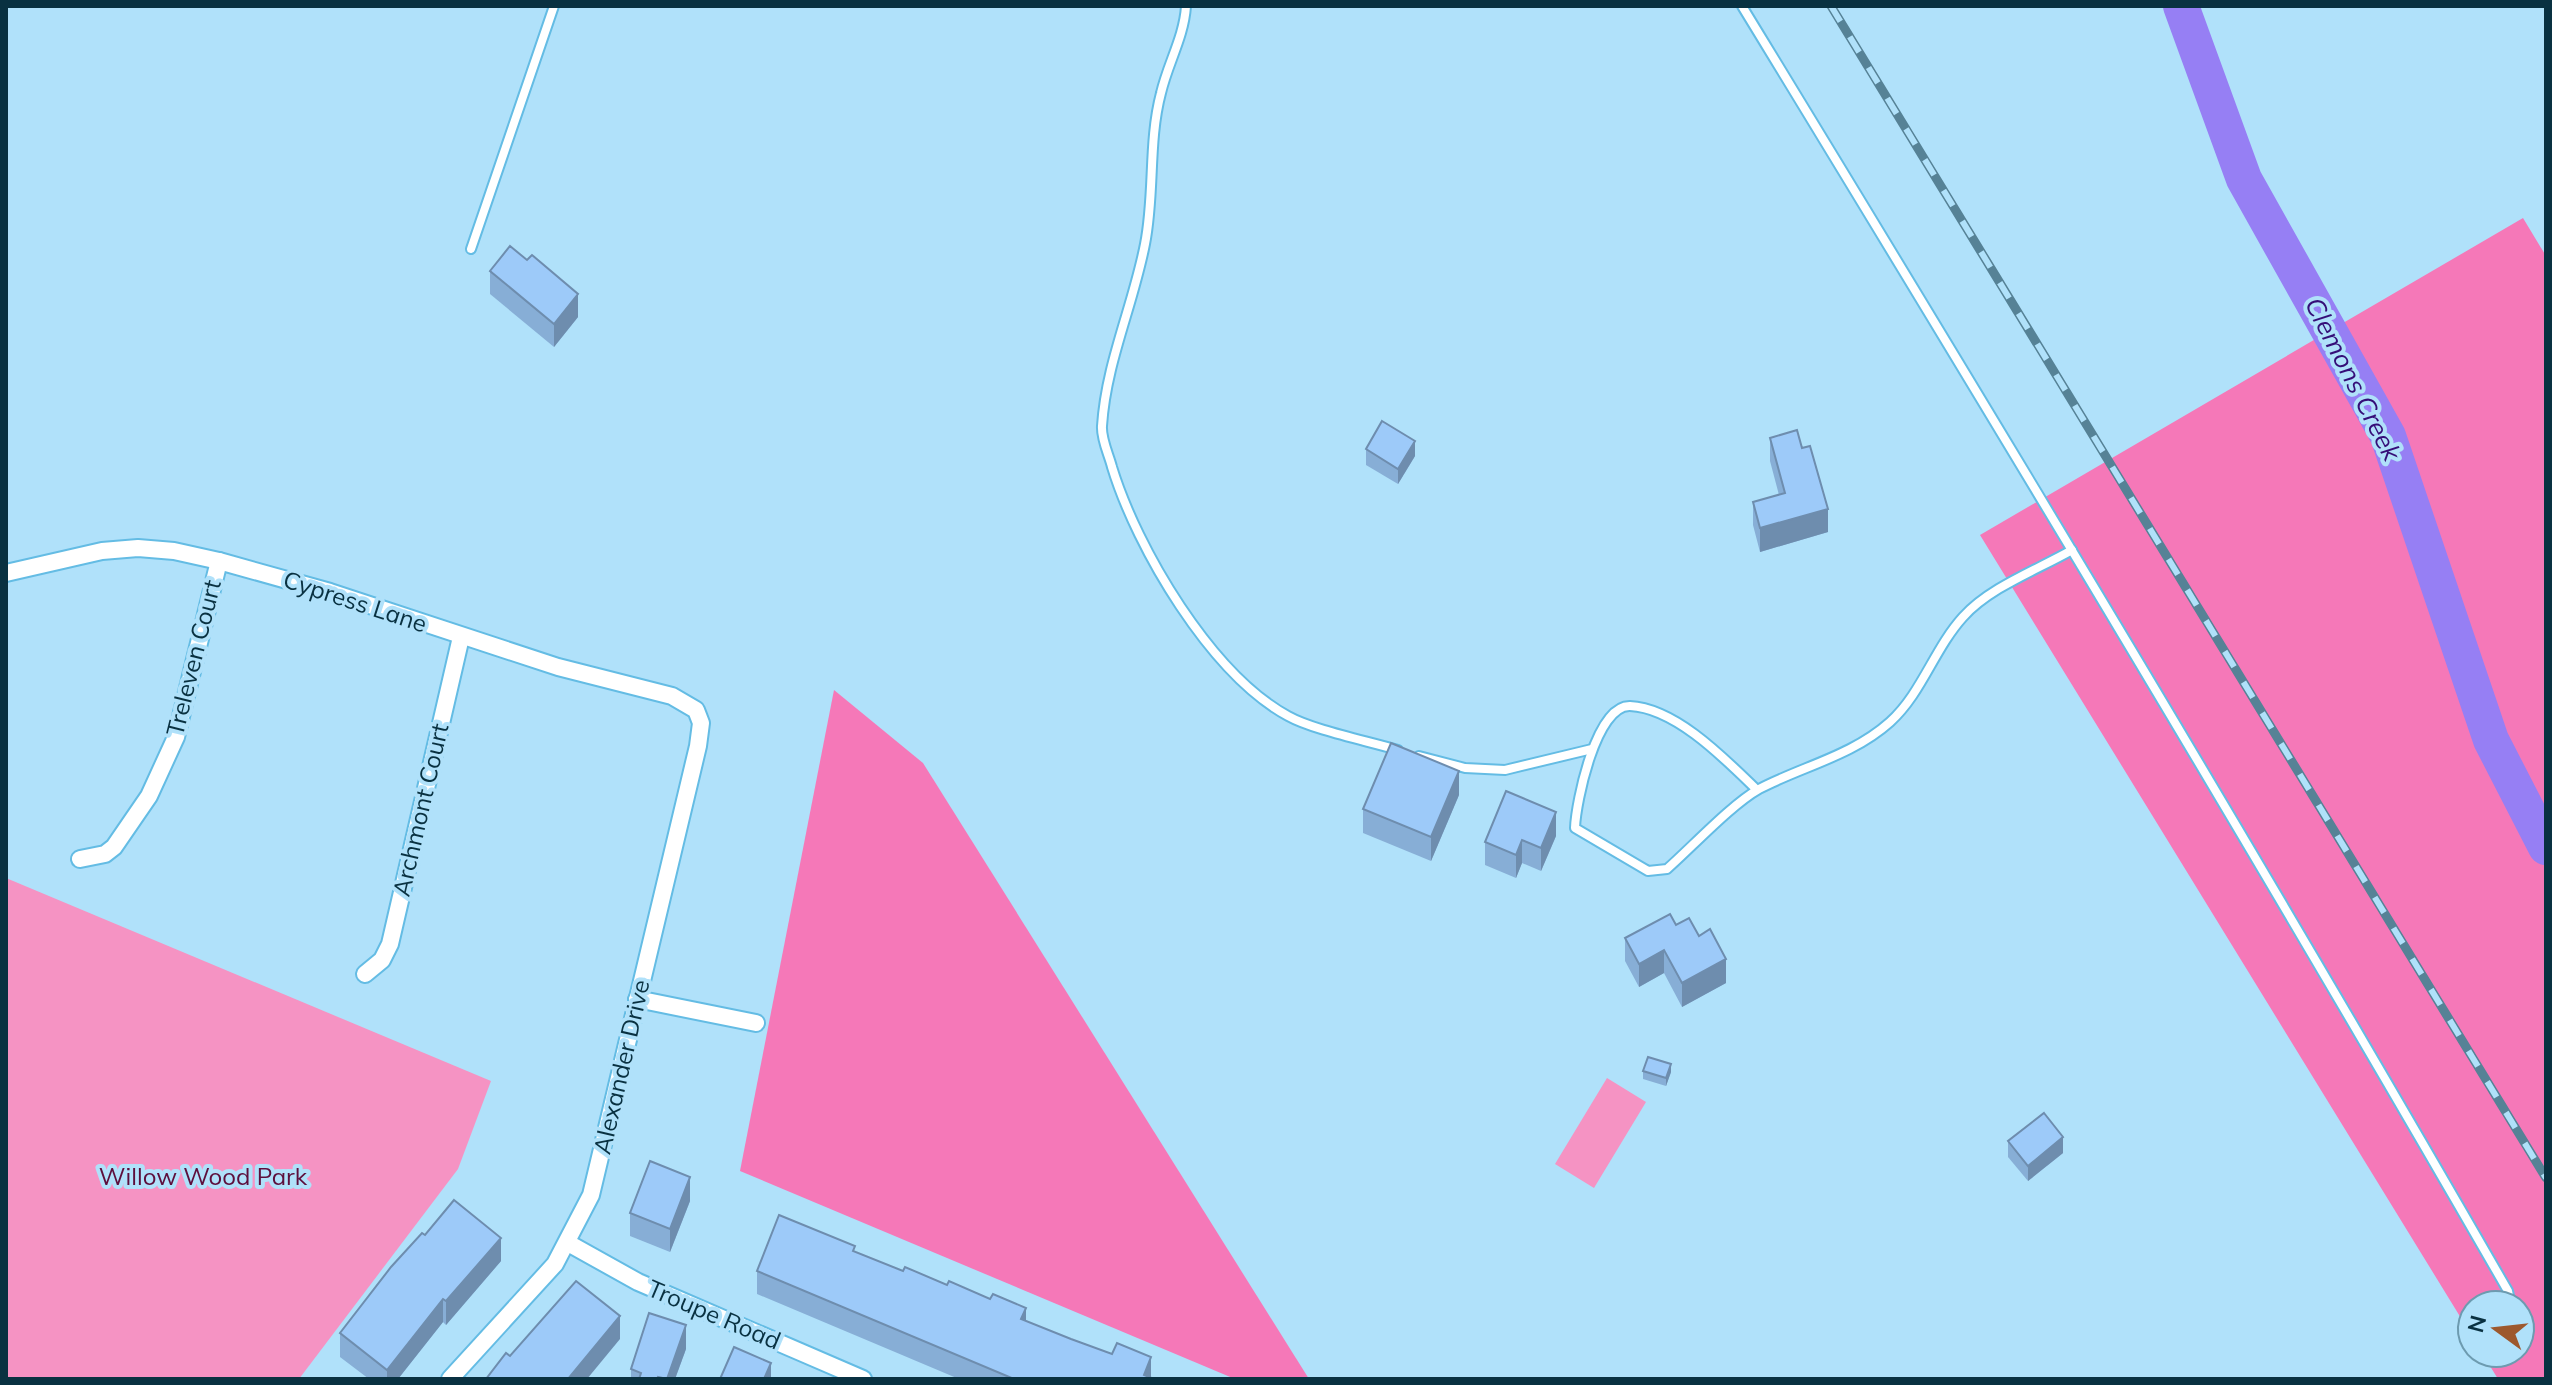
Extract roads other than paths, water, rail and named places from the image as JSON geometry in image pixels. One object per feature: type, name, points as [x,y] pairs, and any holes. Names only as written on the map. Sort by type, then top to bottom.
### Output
[{"type":"street","name":"Cypress Lane","points":[[6,573],[102,551],[138,548],[174,551],[330,592],[461,637],[672,696],[696,710]]},
{"type":"street","name":"Treleven Court","points":[[80,859],[95,857],[114,847],[165,764],[185,708],[219,561]]},
{"type":"street","name":"Archmont Court","points":[[365,974],[382,960],[390,944],[461,637]]},
{"type":"street","name":"Alexander Drive","points":[[450,1379],[528,1298],[568,1243],[598,1173],[698,746],[701,723],[696,710]]},
{"type":"street","points":[[637,999],[756,1023]]},
{"type":"street","name":"Troupe Road","points":[[568,1243],[630,1279],[863,1379]]},
{"type":"lane","points":[[471,249],[554,6]]},
{"type":"lane","points":[[1186,6],[1185,25],[1161,94],[1148,231],[1106,379],[1101,431],[1125,508],[1152,560],[1186,613],[1242,680],[1288,717],[1465,768],[1505,770],[1592,749]]},
{"type":"lane","points":[[1742,6],[2072,550],[2507,1289]]},
{"type":"lane","points":[[1757,790],[1713,747],[1657,712],[1628,706],[1614,713],[1592,749],[1576,803],[1575,828],[1648,871],[1667,869],[1757,790],[1857,747],[1891,721],[1919,686],[1938,650],[1963,616],[1985,598],[2072,550]]},
{"type":"waterway","name":"Clemons Creek","points":[[2181,6],[2244,179],[2388,436],[2491,740],[2546,847]]},
{"type":"railway","points":[[1831,6],[2546,1178]]},
{"type":"park label","name":"Willow Wood Park","points":[[203,1177]]}]
